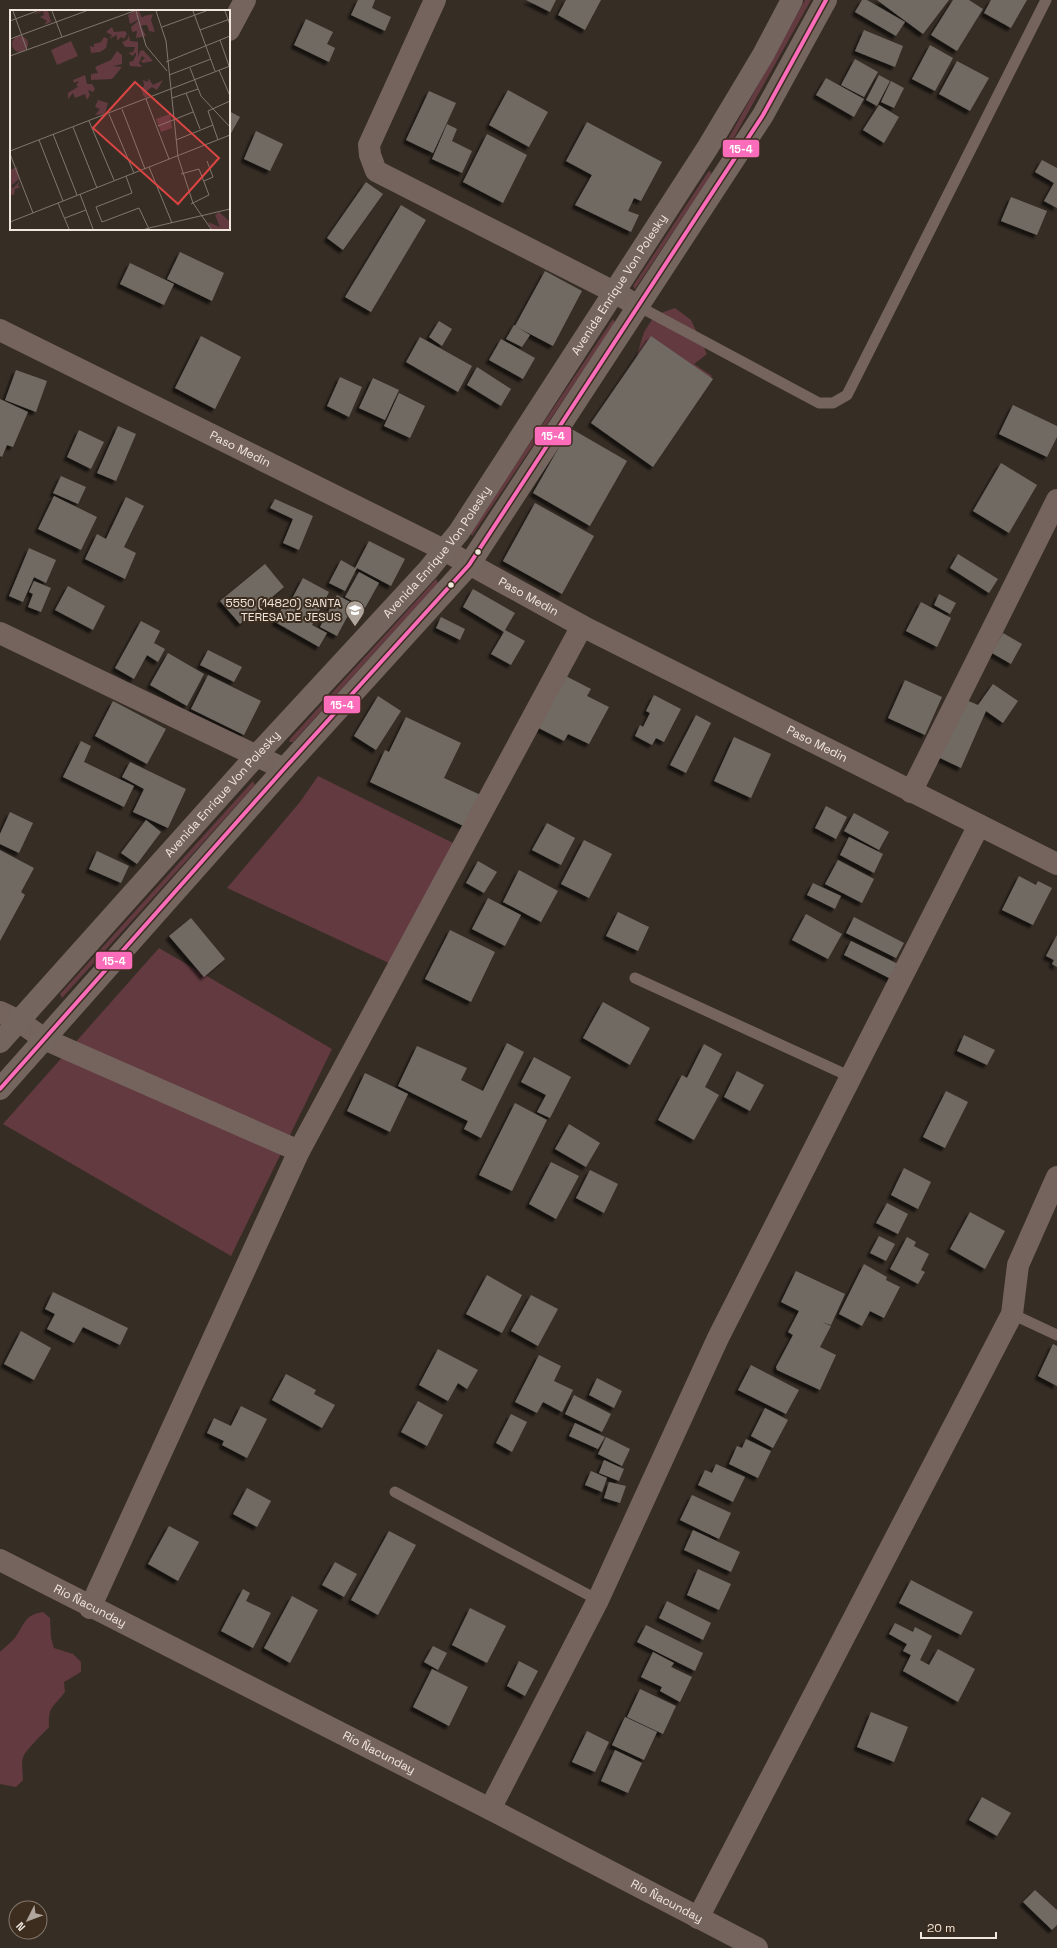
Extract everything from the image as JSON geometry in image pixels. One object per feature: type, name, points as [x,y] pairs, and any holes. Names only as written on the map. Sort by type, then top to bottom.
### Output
[{"type":"main road","name":"Avenida Enrique Von Polesky","points":[[0,1042],[9,1017],[256,756],[423,575],[459,532],[708,148],[763,55],[792,0]]},
{"type":"main road","points":[[0,1089],[284,769],[469,565],[732,164],[780,85],[826,0]]},
{"type":"main road","points":[[708,148],[732,164]]},
{"type":"street","points":[[230,28],[245,0]]},
{"type":"street","points":[[435,0],[369,145],[370,155],[376,171],[614,292],[638,306]]},
{"type":"street","name":"Paso Medin","points":[[0,330],[444,550],[582,626],[1057,864]]},
{"type":"street","points":[[911,792],[1057,500]]},
{"type":"street","points":[[90,1608],[299,1151],[582,626]]},
{"type":"street","points":[[0,633],[284,769]]},
{"type":"street","points":[[490,1809],[598,1600],[718,1338],[979,825]]},
{"type":"street","points":[[9,1017],[44,1039],[299,1151]]},
{"type":"street","points":[[698,1918],[1012,1314],[1018,1265],[1057,1177]]},
{"type":"street","name":"Río Ñacunday","points":[[0,1560],[90,1608],[490,1809],[757,1948]]},
{"type":"lane","points":[[638,306],[819,403],[833,403],[847,395],[1046,0]]},
{"type":"lane","points":[[635,978],[851,1076]]},
{"type":"lane","points":[[1012,1314],[1057,1335]]},
{"type":"lane","points":[[395,1492],[598,1600]]},
{"type":"shaded area","points":[[805,0],[811,0],[732,141],[729,141],[728,139]]},
{"type":"shaded area","points":[[710,171],[712,174],[635,289],[633,286]]},
{"type":"shaded area","points":[[675,308],[691,320],[707,354],[694,364],[712,376],[654,461],[647,365],[637,355],[644,332],[655,315]]},
{"type":"shaded area","points":[[613,319],[615,323],[472,536],[470,532]]},
{"type":"shaded area","points":[[436,579],[438,583],[293,742],[289,742],[290,739]]},
{"type":"shaded area","points":[[318,776],[453,843],[391,964],[227,888],[300,802]]},
{"type":"shaded area","points":[[253,781],[255,785],[62,998],[60,994]]},
{"type":"shaded area","points":[[159,948],[332,1049],[231,1256],[3,1124]]},
{"type":"shaded area","points":[[43,1612],[50,1618],[51,1638],[54,1648],[73,1654],[81,1662],[81,1672],[64,1682],[65,1692],[50,1711],[49,1727],[24,1755],[22,1763],[23,1780],[16,1787],[0,1784],[0,1652],[14,1639],[28,1618],[36,1613]]},
{"type":"building","points":[[358,0],[375,0],[372,8],[391,17],[385,31],[351,15]]},
{"type":"building","points":[[526,0],[556,0],[550,12]]},
{"type":"building","points":[[566,0],[601,0],[585,30],[558,15]]},
{"type":"building","points":[[862,0],[867,0],[905,22],[896,36],[855,12]]},
{"type":"building","points":[[877,0],[949,0],[923,34]]},
{"type":"building","points":[[953,0],[969,0],[983,9],[957,51],[931,35]]},
{"type":"building","points":[[991,0],[1027,0],[1011,28],[984,13]]},
{"type":"building","points":[[306,19],[333,32],[327,44],[335,48],[329,62],[294,45]]},
{"type":"building","points":[[864,30],[903,46],[895,67],[855,51]]},
{"type":"building","points":[[930,45],[953,58],[935,91],[912,79]]},
{"type":"building","points":[[855,59],[878,72],[864,97],[841,85]]},
{"type":"building","points":[[957,61],[989,78],[970,111],[939,94]]},
{"type":"building","points":[[879,75],[890,81],[877,106],[866,100]]},
{"type":"building","points":[[826,78],[864,99],[854,117],[816,95]]},
{"type":"building","points":[[891,81],[904,88],[894,108],[881,102]]},
{"type":"building","points":[[508,90],[548,112],[529,147],[489,125]]},
{"type":"building","points":[[429,91],[456,103],[433,153],[406,140]]},
{"type":"building","points":[[879,105],[899,117],[884,143],[863,130]]},
{"type":"building","points":[[230,112],[240,117],[230,135]]},
{"type":"building","points":[[587,122],[662,162],[641,201],[634,198],[628,211],[639,215],[631,232],[575,205],[592,175],[566,161]]},
{"type":"building","points":[[447,124],[457,129],[452,141],[472,151],[462,173],[432,159]]},
{"type":"building","points":[[256,131],[283,144],[270,171],[244,159]]},
{"type":"building","points":[[487,134],[527,155],[503,203],[463,182]]},
{"type":"building","points":[[1042,160],[1057,168],[1057,208],[1044,201],[1054,183],[1035,172]]},
{"type":"building","points":[[366,182],[383,194],[343,250],[327,238]]},
{"type":"building","points":[[1011,197],[1047,211],[1037,235],[1001,221]]},
{"type":"building","points":[[401,205],[426,220],[371,312],[345,297]]},
{"type":"building","points":[[180,252],[224,273],[212,301],[167,279]]},
{"type":"building","points":[[130,263],[174,284],[164,305],[120,284]]},
{"type":"building","points":[[545,271],[582,291],[553,346],[515,326]]},
{"type":"building","points":[[439,321],[452,329],[442,346],[429,337]]},
{"type":"building","points":[[514,325],[530,335],[522,347],[506,339]]},
{"type":"building","points":[[201,336],[241,357],[215,409],[175,388]]},
{"type":"building","points":[[651,336],[713,379],[653,467],[591,423]]},
{"type":"building","points":[[420,337],[472,366],[458,392],[406,362]]},
{"type":"building","points":[[501,339],[535,358],[523,379],[489,360]]},
{"type":"building","points":[[477,367],[511,389],[501,406],[467,385]]},
{"type":"building","points":[[16,370],[47,381],[36,412],[5,400]]},
{"type":"building","points":[[340,377],[362,387],[349,417],[327,406]]},
{"type":"building","points":[[373,378],[399,390],[385,420],[359,408]]},
{"type":"building","points":[[399,393],[425,406],[410,438],[384,426]]},
{"type":"building","points":[[0,399],[28,412],[13,447],[7,445],[2,457],[0,456]]},
{"type":"building","points":[[1013,405],[1057,426],[1057,437],[1047,457],[999,434]]},
{"type":"building","points":[[118,426],[136,434],[116,481],[97,473]]},
{"type":"building","points":[[570,428],[627,461],[590,526],[533,493]]},
{"type":"building","points":[[79,430],[104,442],[91,469],[67,457]]},
{"type":"building","points":[[1001,463],[1037,485],[1009,533],[973,511]]},
{"type":"building","points":[[61,476],[86,487],[78,504],[53,493]]},
{"type":"building","points":[[54,496],[97,517],[81,550],[38,529]]},
{"type":"building","points":[[126,497],[144,506],[124,547],[136,553],[125,579],[85,559],[97,534],[106,539]]},
{"type":"building","points":[[275,499],[313,516],[299,550],[283,543],[293,519],[270,508]]},
{"type":"building","points":[[535,503],[594,536],[562,594],[503,561]]},
{"type":"building","points":[[369,541],[405,559],[391,586],[357,568],[345,591],[329,583],[341,560],[355,568]]},
{"type":"building","points":[[29,548],[56,560],[46,583],[34,577],[23,602],[9,596]]},
{"type":"building","points":[[958,554],[998,579],[989,593],[950,568]]},
{"type":"building","points":[[265,564],[284,587],[240,624],[220,601]]},
{"type":"building","points":[[359,572],[379,583],[365,608],[345,597]]},
{"type":"building","points":[[303,578],[329,592],[312,625],[327,633],[319,647],[275,622],[282,608],[286,610]]},
{"type":"building","points":[[34,581],[51,588],[41,612],[28,607],[33,594],[29,592]]},
{"type":"building","points":[[68,586],[105,606],[93,630],[55,610]]},
{"type":"building","points":[[473,589],[515,613],[505,630],[525,641],[511,665],[491,654],[504,632],[463,607]]},
{"type":"building","points":[[939,594],[956,603],[950,614],[934,605]]},
{"type":"building","points":[[337,595],[354,604],[337,636],[320,627]]},
{"type":"building","points":[[921,602],[951,618],[937,647],[906,631]]},
{"type":"building","points":[[441,617],[465,629],[460,640],[436,628]]},
{"type":"building","points":[[141,621],[160,631],[154,643],[165,649],[158,662],[147,655],[134,679],[115,668]]},
{"type":"building","points":[[1003,633],[1022,644],[1011,664],[992,653]]},
{"type":"building","points":[[208,650],[242,667],[234,682],[200,665]]},
{"type":"building","points":[[168,653],[204,674],[187,706],[150,685]]},
{"type":"building","points":[[560,673],[591,689],[587,696],[609,707],[589,744],[568,734],[564,741],[533,725]]},
{"type":"building","points":[[208,675],[261,701],[244,735],[191,709]]},
{"type":"building","points":[[905,680],[942,697],[925,735],[888,718]]},
{"type":"building","points":[[993,684],[1018,701],[1003,723],[986,711],[961,768],[938,757],[964,699],[978,705]]},
{"type":"building","points":[[654,695],[681,709],[664,742],[656,738],[652,745],[635,736],[640,725],[643,727],[650,713],[646,711]]},
{"type":"building","points":[[378,696],[401,711],[376,750],[354,736]]},
{"type":"building","points":[[113,701],[166,729],[147,764],[95,736]]},
{"type":"building","points":[[696,715],[711,723],[686,773],[670,765]]},
{"type":"building","points":[[406,717],[461,743],[444,778],[487,798],[472,830],[370,782],[385,750],[389,752]]},
{"type":"building","points":[[734,737],[771,754],[751,798],[714,781]]},
{"type":"building","points":[[81,741],[91,746],[84,762],[134,786],[124,807],[63,777]]},
{"type":"building","points":[[130,762],[186,789],[168,828],[133,812],[144,789],[122,777]]},
{"type":"building","points":[[826,806],[847,817],[836,839],[815,828]]},
{"type":"building","points":[[10,812],[33,823],[19,853],[0,844],[0,834]]},
{"type":"building","points":[[854,813],[889,832],[879,850],[844,831]]},
{"type":"building","points":[[146,820],[161,832],[137,864],[121,853]]},
{"type":"building","points":[[547,823],[575,838],[561,865],[532,850]]},
{"type":"building","points":[[849,837],[883,854],[874,873],[840,855]]},
{"type":"building","points":[[584,840],[612,854],[589,898],[561,884]]},
{"type":"building","points":[[0,850],[34,868],[21,892],[25,895],[0,941]]},
{"type":"building","points":[[97,851],[129,866],[121,883],[89,869]]},
{"type":"building","points":[[838,860],[874,879],[862,903],[825,884]]},
{"type":"building","points":[[478,861],[497,872],[484,893],[466,883]]},
{"type":"building","points":[[519,870],[558,891],[541,922],[503,902]]},
{"type":"building","points":[[1019,876],[1036,885],[1038,881],[1052,888],[1033,925],[1002,910]]},
{"type":"building","points":[[813,883],[841,896],[835,909],[807,895]]},
{"type":"building","points":[[488,898],[521,915],[505,946],[472,929]]},
{"type":"building","points":[[618,912],[649,927],[638,951],[606,936]]},
{"type":"building","points":[[806,914],[842,934],[828,959],[792,940]]},
{"type":"building","points":[[854,917],[904,943],[896,958],[846,933]]},
{"type":"building","points":[[191,918],[225,959],[204,977],[169,936]]},
{"type":"building","points":[[450,930],[495,952],[471,1002],[425,979]]},
{"type":"building","points":[[1057,935],[1057,967],[1052,964],[1054,960],[1046,956]]},
{"type":"building","points":[[851,941],[898,964],[891,979],[844,955]]},
{"type":"building","points":[[603,1002],[650,1028],[630,1065],[583,1038]]},
{"type":"building","points":[[964,1035],[995,1050],[987,1065],[957,1051]]},
{"type":"building","points":[[507,1043],[524,1052],[481,1138],[464,1129],[468,1121],[398,1086],[417,1046],[467,1068],[461,1080],[483,1091]]},
{"type":"building","points":[[704,1044],[722,1054],[705,1087],[719,1095],[694,1140],[658,1120],[682,1075],[687,1078]]},
{"type":"building","points":[[534,1057],[571,1077],[550,1118],[537,1112],[546,1095],[521,1082]]},
{"type":"building","points":[[737,1071],[764,1085],[750,1111],[724,1097]]},
{"type":"building","points":[[365,1073],[408,1094],[390,1132],[347,1111]]},
{"type":"building","points":[[946,1091],[968,1102],[945,1148],[923,1137]]},
{"type":"building","points":[[515,1103],[547,1120],[512,1191],[479,1175]]},
{"type":"building","points":[[569,1124],[600,1143],[586,1167],[555,1149]]},
{"type":"building","points":[[551,1162],[579,1176],[556,1219],[529,1204]]},
{"type":"building","points":[[904,1168],[931,1182],[918,1209],[891,1195]]},
{"type":"building","points":[[590,1170],[618,1184],[604,1213],[576,1198]]},
{"type":"building","points":[[887,1203],[908,1214],[898,1234],[876,1223]]},
{"type":"building","points":[[970,1212],[1005,1231],[985,1269],[950,1249]]},
{"type":"building","points":[[879,1236],[895,1244],[886,1261],[870,1253]]},
{"type":"building","points":[[907,1237],[916,1242],[914,1246],[929,1254],[921,1270],[925,1272],[918,1284],[890,1269]]},
{"type":"building","points":[[864,1264],[887,1277],[886,1280],[900,1287],[884,1318],[870,1311],[862,1326],[839,1314]]},
{"type":"building","points":[[796,1271],[845,1294],[831,1325],[822,1322],[831,1326],[820,1347],[836,1355],[820,1390],[777,1370],[776,1367],[793,1335],[788,1332],[799,1311],[781,1302]]},
{"type":"building","points":[[487,1275],[522,1295],[502,1333],[466,1314]]},
{"type":"building","points":[[53,1292],[128,1328],[120,1345],[83,1327],[74,1343],[47,1329],[55,1314],[45,1309]]},
{"type":"building","points":[[531,1295],[558,1309],[538,1346],[511,1331]]},
{"type":"building","points":[[21,1331],[51,1348],[34,1380],[4,1364]]},
{"type":"building","points":[[1053,1344],[1057,1346],[1057,1386],[1038,1376]]},
{"type":"building","points":[[438,1349],[478,1370],[467,1389],[458,1383],[448,1401],[419,1385]]},
{"type":"building","points":[[539,1355],[561,1366],[554,1381],[573,1390],[562,1412],[543,1402],[537,1413],[515,1402]]},
{"type":"building","points":[[751,1365],[799,1390],[786,1414],[738,1390]]},
{"type":"building","points":[[286,1374],[316,1390],[314,1394],[335,1405],[322,1428],[272,1400]]},
{"type":"building","points":[[597,1378],[622,1391],[614,1408],[589,1395]]},
{"type":"building","points":[[574,1395],[611,1414],[602,1432],[565,1414]]},
{"type":"building","points":[[418,1401],[443,1415],[427,1446],[401,1432]]},
{"type":"building","points":[[241,1406],[267,1419],[247,1458],[222,1445],[224,1441],[207,1433],[214,1418],[231,1426]]},
{"type":"building","points":[[765,1408],[788,1420],[773,1448],[751,1436]]},
{"type":"building","points":[[511,1414],[527,1422],[512,1452],[496,1443]]},
{"type":"building","points":[[575,1423],[605,1437],[598,1449],[569,1436]]},
{"type":"building","points":[[606,1437],[630,1449],[622,1466],[598,1454]]},
{"type":"building","points":[[746,1439],[771,1451],[758,1478],[729,1464],[737,1446],[742,1448]]},
{"type":"building","points":[[604,1460],[624,1469],[619,1481],[599,1473]]},
{"type":"building","points":[[716,1464],[745,1477],[733,1502],[698,1485],[705,1470],[712,1473]]},
{"type":"building","points":[[591,1471],[607,1478],[602,1492],[585,1485]]},
{"type":"building","points":[[609,1482],[626,1486],[620,1503],[604,1498]]},
{"type":"building","points":[[247,1488],[271,1501],[257,1527],[233,1514]]},
{"type":"building","points":[[692,1495],[731,1513],[719,1539],[680,1520]]},
{"type":"building","points":[[169,1526],[199,1542],[178,1581],[148,1564]]},
{"type":"building","points":[[693,1530],[740,1552],[731,1572],[684,1550]]},
{"type":"building","points":[[389,1531],[416,1545],[378,1615],[351,1600]]},
{"type":"building","points":[[335,1562],[357,1574],[344,1597],[322,1585]]},
{"type":"building","points":[[698,1569],[731,1584],[719,1610],[687,1595]]},
{"type":"building","points":[[911,1580],[973,1612],[961,1635],[899,1603]]},
{"type":"building","points":[[243,1589],[250,1593],[246,1601],[271,1613],[253,1648],[221,1631]]},
{"type":"building","points":[[292,1596],[318,1610],[290,1663],[264,1648]]},
{"type":"building","points":[[667,1601],[711,1623],[703,1640],[659,1618]]},
{"type":"building","points":[[470,1608],[506,1626],[487,1663],[452,1645]]},
{"type":"building","points":[[895,1623],[913,1632],[915,1627],[932,1636],[920,1660],[929,1665],[938,1649],[975,1669],[958,1702],[903,1671],[911,1655],[903,1651],[907,1644],[889,1634]]},
{"type":"building","points":[[646,1625],[703,1653],[695,1671],[637,1642]]},
{"type":"building","points":[[433,1646],[447,1653],[438,1670],[424,1662]]},
{"type":"building","points":[[653,1652],[674,1663],[671,1667],[692,1677],[680,1702],[660,1691],[662,1687],[641,1677]]},
{"type":"building","points":[[519,1661],[538,1671],[525,1696],[507,1686]]},
{"type":"building","points":[[432,1669],[468,1687],[449,1726],[413,1707]]},
{"type":"building","points":[[640,1689],[676,1706],[663,1734],[627,1717]]},
{"type":"building","points":[[871,1712],[908,1727],[894,1762],[857,1747]]},
{"type":"building","points":[[625,1717],[657,1732],[644,1760],[612,1745]]},
{"type":"building","points":[[587,1731],[609,1742],[595,1772],[572,1762]]},
{"type":"building","points":[[615,1750],[642,1763],[628,1793],[601,1781]]},
{"type":"building","points":[[982,1797],[1011,1813],[997,1836],[969,1820]]},
{"type":"building","points":[[1035,1890],[1057,1910],[1057,1925],[1052,1930],[1023,1902]]},
{"type":"transit line","name":"15-4","points":[[0,1089],[284,769],[469,565],[763,115],[826,0]]},
{"type":"place","name":"5550 (14820) SANTA TERESA DE JESUS","points":[[355,627]]}]
